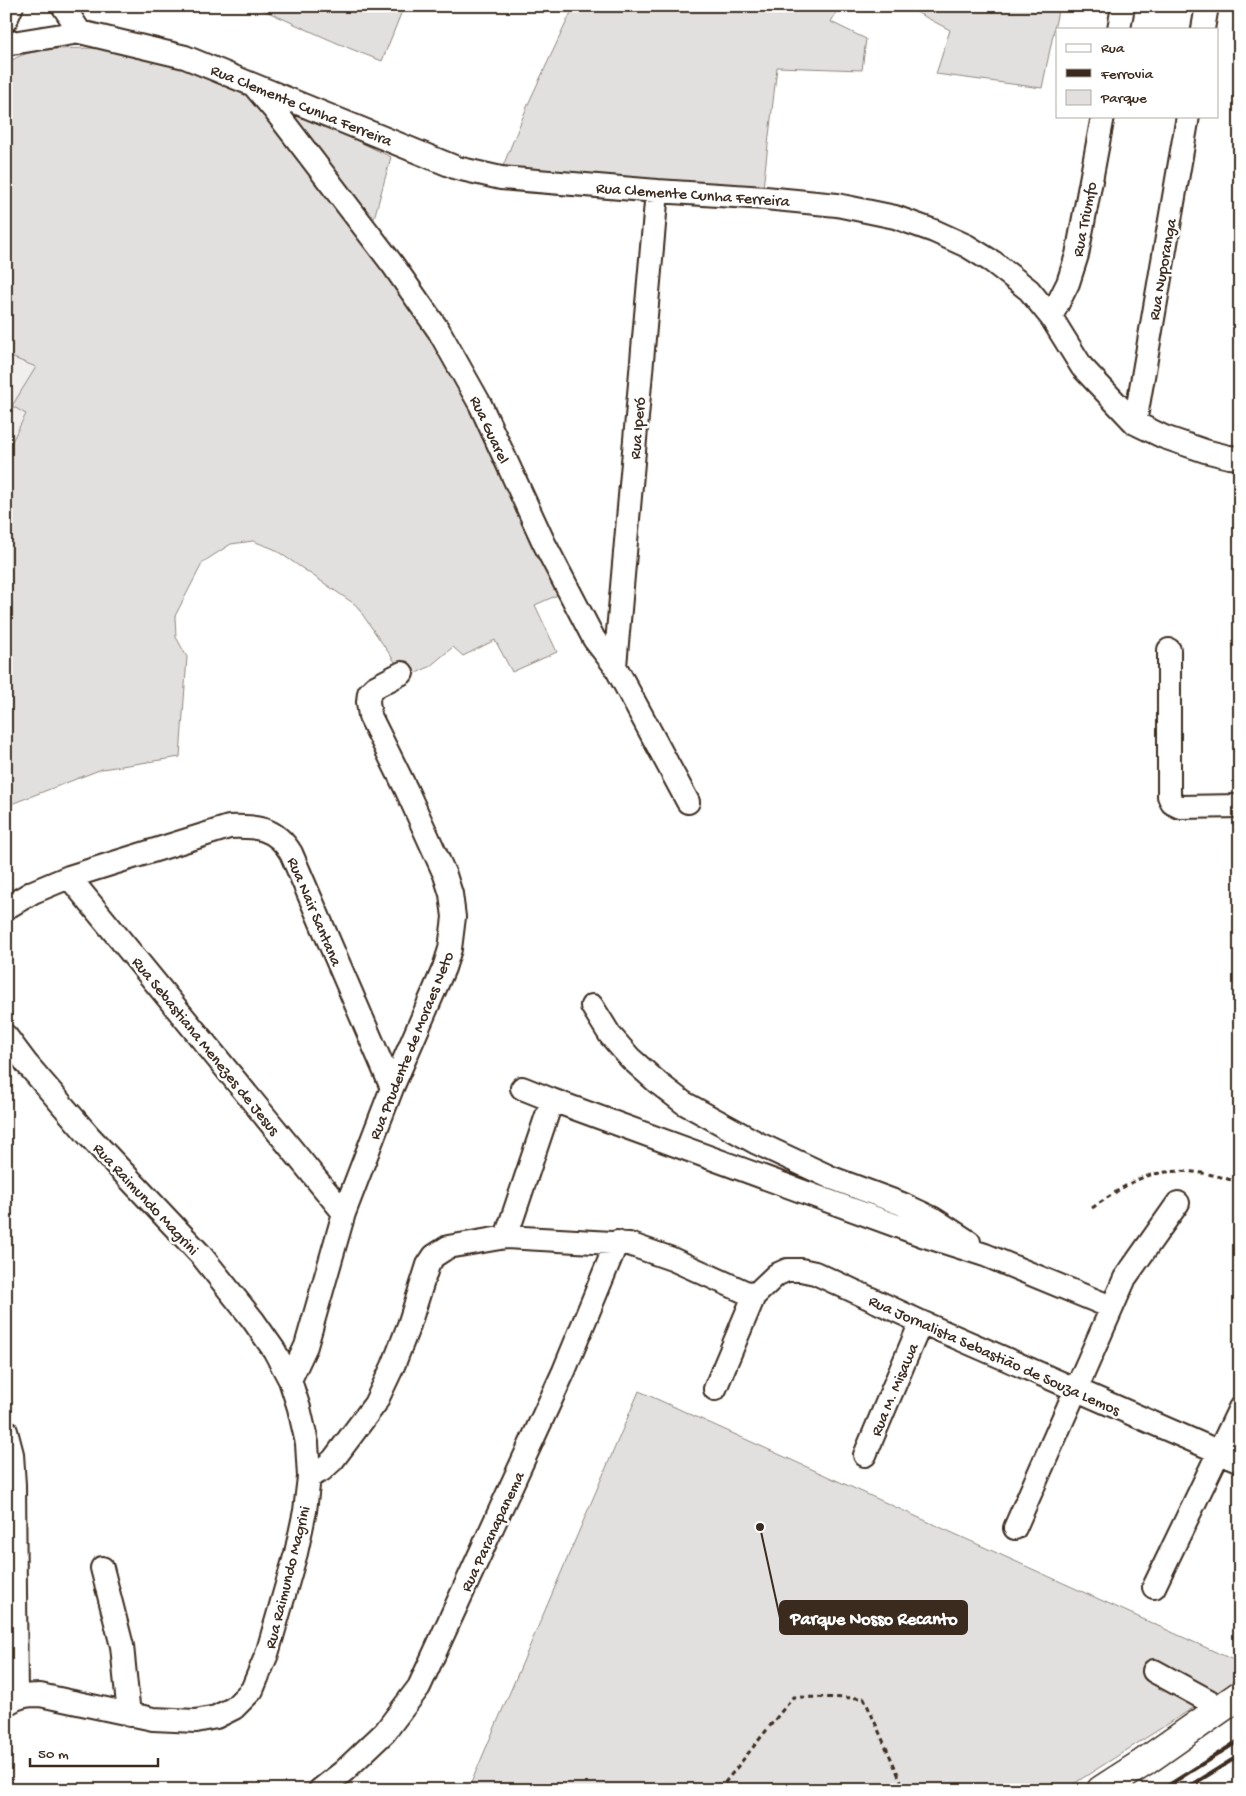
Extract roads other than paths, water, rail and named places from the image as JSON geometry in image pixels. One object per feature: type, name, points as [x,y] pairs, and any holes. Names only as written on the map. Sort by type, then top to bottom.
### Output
[{"type":"main road","points":[[1100,1790],[1143,1764],[1229,1703]]},
{"type":"street","points":[[6,20],[12,6]]},
{"type":"street","points":[[63,6],[80,32]]},
{"type":"street","points":[[1119,28],[1123,6]]},
{"type":"street","points":[[1203,28],[1207,6]]},
{"type":"street","name":"Rua Clemente Cunha Ferreira","points":[[6,44],[80,32],[185,57],[456,168],[501,178],[764,198],[837,206],[895,217],[934,231],[967,246],[993,262],[1029,290],[1051,317],[1082,366],[1135,423],[1164,437],[1205,451],[1240,458]]},
{"type":"street","name":"Rua Guarel","points":[[251,83],[276,112],[393,265],[439,331],[480,404],[544,543],[589,630],[616,666],[688,802]]},
{"type":"street","name":"Rua Triumfo","points":[[1051,317],[1068,283],[1077,255],[1103,118]]},
{"type":"street","name":"Rua Nuporanga","points":[[1135,423],[1188,118]]},
{"type":"street","name":"Rua Iperó","points":[[616,666],[657,191]]},
{"type":"street","points":[[1169,650],[1168,796],[1172,803],[1180,807],[1240,806]]},
{"type":"street","name":"Rua Prudente de Moraes Neto","points":[[290,1380],[306,1346],[344,1213],[392,1088],[444,968],[450,949],[454,917],[451,894],[445,875],[407,790],[370,716],[369,693],[375,687],[402,673]]},
{"type":"street","name":"Rua Nair Santana","points":[[6,908],[33,892],[69,877],[229,827],[254,826],[270,832],[284,841],[291,852],[392,1088]]},
{"type":"street","name":"Rua Sebastiana Menezes de Jesus","points":[[69,877],[344,1213]]},
{"type":"street","points":[[592,1006],[610,1035],[630,1058],[684,1103],[765,1147],[832,1178],[902,1204],[932,1218],[985,1254]]},
{"type":"street","name":"Rua Raimundo Magrini","points":[[6,1036],[89,1136],[201,1255],[269,1343],[290,1380],[307,1443],[309,1477],[305,1511],[296,1553],[267,1654],[252,1690],[234,1708],[216,1717],[196,1721],[153,1719],[40,1695],[27,1695],[11,1701]]},
{"type":"street","points":[[522,1088],[922,1235],[985,1254],[1111,1308]]},
{"type":"street","points":[[506,1237],[552,1100]]},
{"type":"street","points":[[1015,1528],[1125,1278],[1178,1203]]},
{"type":"street","points":[[309,1477],[322,1470],[333,1460],[375,1404],[393,1366],[413,1314],[428,1265],[434,1256],[448,1247],[506,1237],[617,1242],[629,1244],[672,1259],[754,1296]]},
{"type":"street","name":"Rua Paranapanema","points":[[320,1790],[385,1732],[420,1687],[564,1371],[617,1242]]},
{"type":"street","name":"Rua Jornalista Sebastião de Souza Lemos","points":[[715,1389],[754,1296],[776,1275],[787,1270],[800,1270],[815,1274],[1230,1456]]},
{"type":"street","name":"Rua M. Misawa","points":[[865,1455],[921,1322]]},
{"type":"street","points":[[1154,1586],[1230,1456],[1240,1408]]},
{"type":"street","points":[[6,1431],[12,1454],[14,1485],[11,1701]]},
{"type":"street","points":[[102,1568],[122,1646],[129,1714]]},
{"type":"street","points":[[1154,1671],[1209,1701],[1229,1703]]},
{"type":"railway","points":[[1161,1790],[1240,1740]]},
{"type":"railway","points":[[1184,1790],[1240,1755]]},
{"type":"place","name":"Parque Nosso Recanto","points":[[760,1527]]}]
